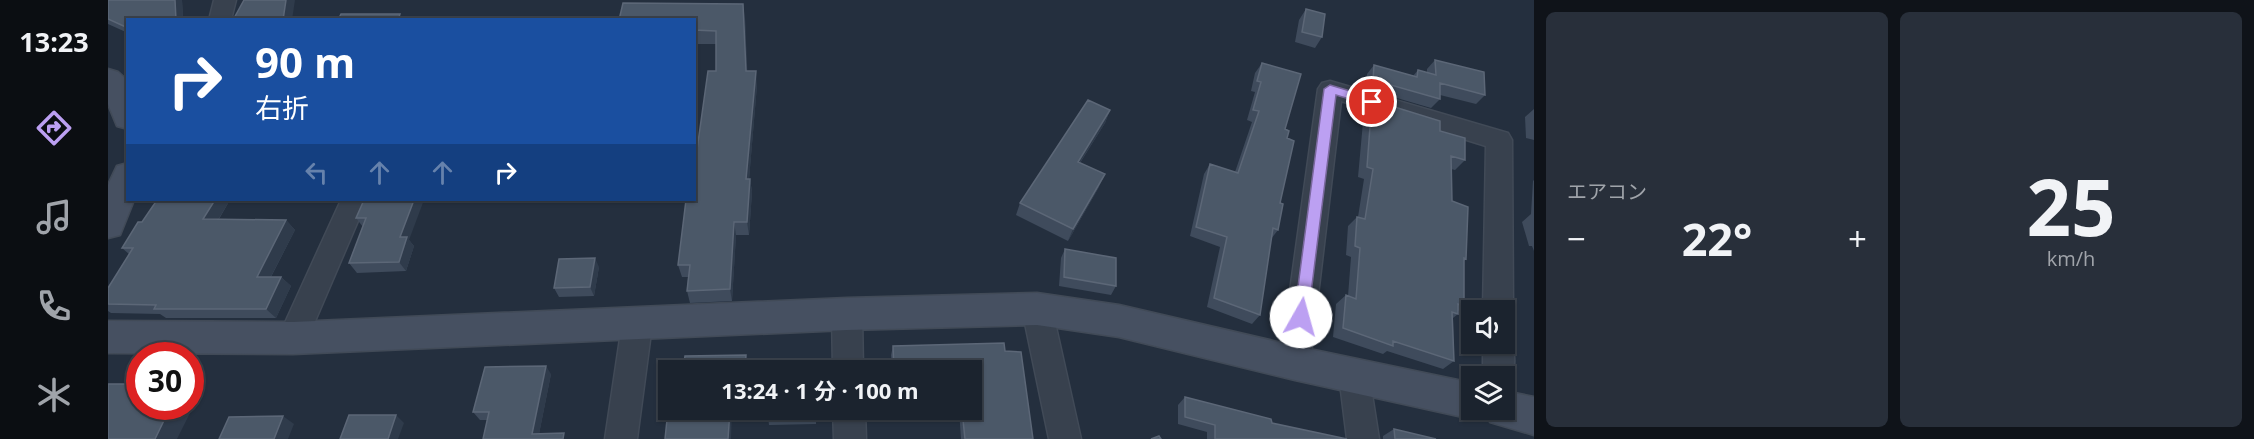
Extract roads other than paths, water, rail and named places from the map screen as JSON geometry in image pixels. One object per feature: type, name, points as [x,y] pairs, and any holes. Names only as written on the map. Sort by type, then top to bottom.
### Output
[{"type":"street","points":[[220,18],[225,0]]},
{"type":"street","points":[[108,79],[116,86],[126,110]]},
{"type":"street","points":[[1295,363],[1330,89],[1499,140],[1498,300]]},
{"type":"street","points":[[108,225],[126,181]]},
{"type":"street","points":[[293,338],[354,201]]},
{"type":"street","points":[[108,337],[293,338],[637,325],[848,314],[1037,309],[1119,321],[1295,363],[1461,399]]},
{"type":"street","points":[[1037,309],[1065,439]]},
{"type":"street","points":[[848,314],[849,360]]},
{"type":"street","points":[[621,439],[637,325]]},
{"type":"street","points":[[1354,375],[1363,439]]},
{"type":"street","points":[[1515,412],[1534,416]]},
{"type":"street","points":[[849,420],[850,439]]}]
